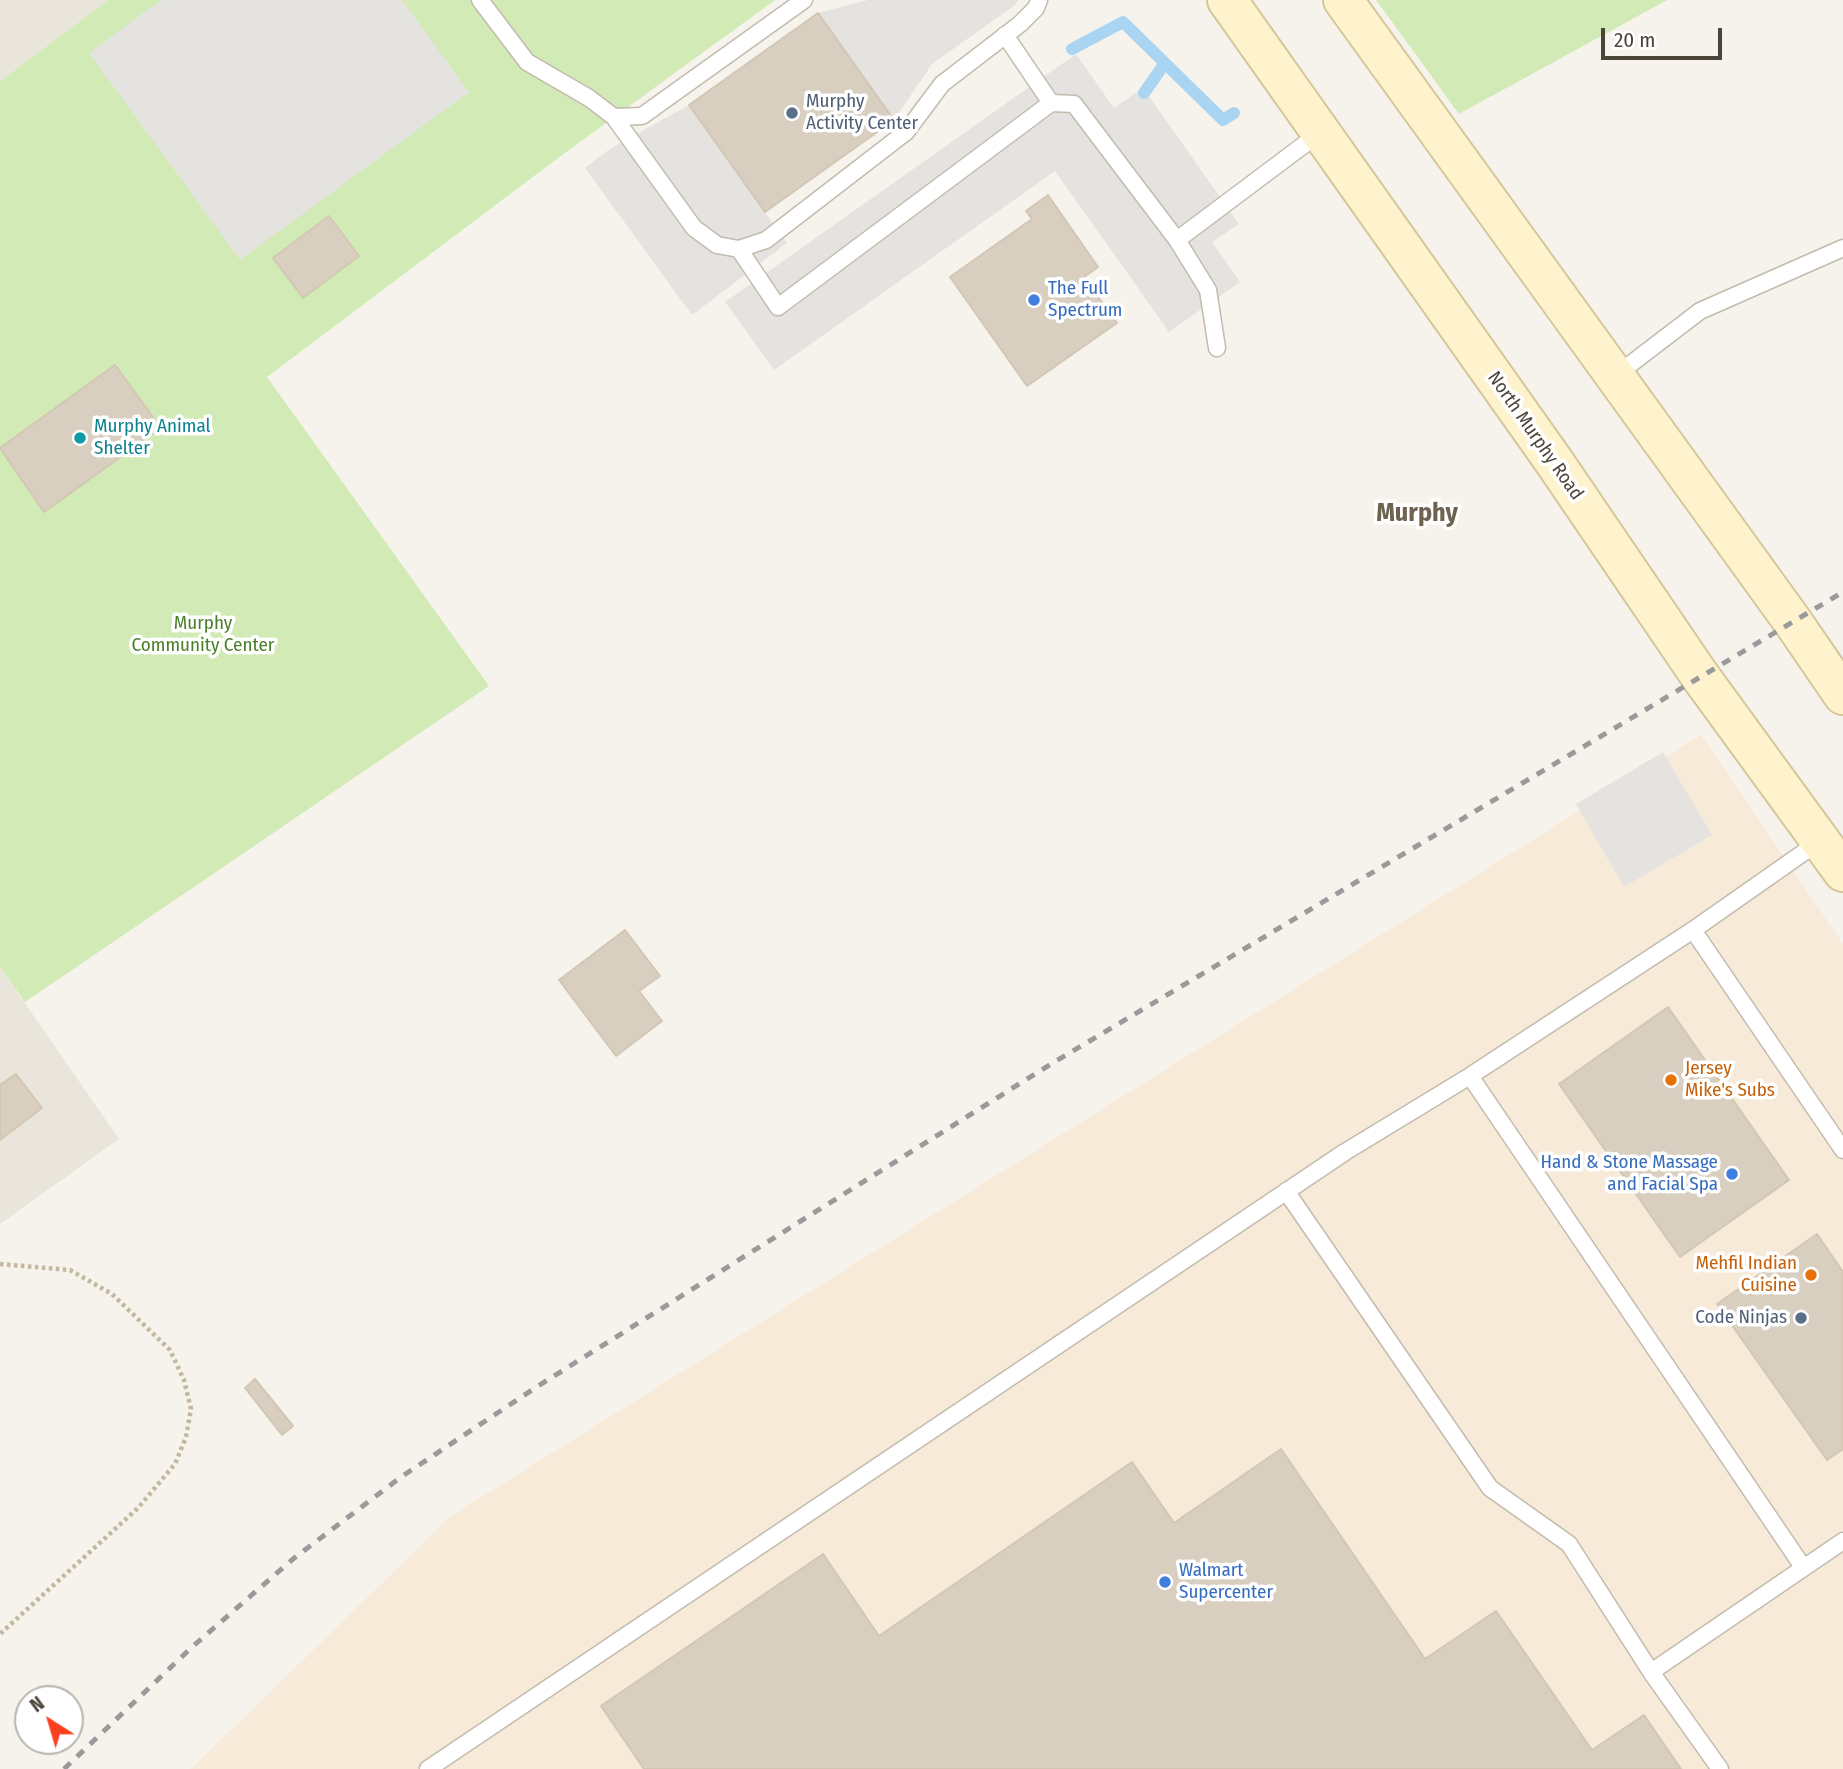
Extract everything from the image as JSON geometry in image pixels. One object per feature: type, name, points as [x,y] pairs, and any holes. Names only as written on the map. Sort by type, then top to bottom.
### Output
[{"type":"main road","name":"North Murphy Road","points":[[1227,0],[1553,460],[1700,676],[1843,872]]},
{"type":"main road","points":[[1343,0],[1843,695]]},
{"type":"lane","points":[[480,0],[527,62],[589,98],[614,117],[694,228],[717,245],[739,248],[766,240],[906,132],[942,84],[1020,24],[1040,0]]},
{"type":"lane","points":[[614,117],[642,116],[804,0]]},
{"type":"lane","points":[[1005,35],[1051,103]]},
{"type":"lane","points":[[739,248],[778,307],[1051,103],[1074,104],[1177,240],[1208,290],[1217,348]]},
{"type":"lane","points":[[1177,240],[1321,132]]},
{"type":"lane","points":[[1615,376],[1700,311],[1843,248]]},
{"type":"lane","points":[[428,1769],[1345,1152],[1470,1076],[1693,930],[1821,841]]},
{"type":"lane","points":[[1693,930],[1843,1150]]},
{"type":"lane","points":[[1470,1076],[1802,1567]]},
{"type":"lane","points":[[1286,1192],[1490,1488],[1569,1544],[1651,1672],[1720,1769]]},
{"type":"lane","points":[[1651,1672],[1843,1541]]},
{"type":"path","points":[[0,1264],[69,1270],[112,1294],[170,1350],[184,1380],[191,1409],[186,1437],[175,1464],[138,1508],[0,1634]]},
{"type":"shaded area","points":[[0,0],[108,0],[0,81]]},
{"type":"shaded area","points":[[161,0],[402,0],[469,92],[240,260],[89,53]]},
{"type":"shaded area","points":[[868,0],[1018,0],[1015,5],[932,64],[894,120],[818,13]]},
{"type":"shaded area","points":[[1076,54],[1114,108],[1143,88],[1239,224],[1212,242],[1240,282],[1169,332],[1055,171],[774,370],[725,302]]},
{"type":"shaded area","points":[[689,105],[787,243],[692,315],[585,168],[611,148]]},
{"type":"shaded area","points":[[1701,735],[1843,944],[1843,1769],[191,1769],[450,1517]]},
{"type":"shaded area","points":[[1663,752],[1712,835],[1624,887],[1576,804]]},
{"type":"shaded area","points":[[0,967],[119,1139],[0,1224]]},
{"type":"green space","name":"Murphy Community Center","points":[[108,0],[775,0],[558,158],[267,377],[489,686],[25,1002],[0,967],[0,81]]},
{"type":"green space","points":[[1376,0],[1667,0],[1459,114]]},
{"type":"building","name":"Murphy Activity Center","points":[[818,13],[894,120],[765,212],[689,105]]},
{"type":"building","name":"The Full Spectrum","points":[[1048,195],[1098,267],[1084,277],[1117,323],[1027,386],[950,277],[1032,219],[1026,211]]},
{"type":"building","points":[[329,216],[359,256],[303,298],[273,258]]},
{"type":"building","name":"Murphy Animal Shelter","points":[[115,365],[161,428],[44,512],[0,448]]},
{"type":"building","points":[[625,930],[660,976],[639,991],[662,1021],[616,1056],[559,980]]},
{"type":"building","points":[[1668,1007],[1789,1180],[1680,1257],[1559,1084]]},
{"type":"building","points":[[16,1074],[42,1108],[0,1140],[0,1085]]},
{"type":"building","points":[[1817,1234],[1843,1272],[1843,1449],[1827,1460],[1717,1304]]},
{"type":"building","points":[[255,1379],[293,1426],[282,1435],[245,1388]]},
{"type":"building","name":"Walmart Supercenter","points":[[1281,1449],[1425,1659],[1496,1611],[1592,1750],[1644,1715],[1681,1769],[644,1769],[601,1706],[823,1554],[879,1636],[1132,1462],[1174,1523]]},
{"type":"waterway","points":[[1072,49],[1123,22],[1223,120],[1234,113]]},
{"type":"waterway","points":[[1144,93],[1165,63]]},
{"type":"railway","points":[[64,1769],[191,1648],[293,1559],[401,1477],[538,1386],[1051,1064],[1843,592]]},
{"type":"place","name":"Murphy Activity Center","points":[[792,113]]},
{"type":"place","name":"The Full Spectrum","points":[[1034,300]]},
{"type":"place","name":"Murphy Animal Shelter","points":[[80,438]]},
{"type":"place","name":"Jersey Mike's Subs","points":[[1671,1080]]},
{"type":"place","name":"Hand & Stone Massage and Facial Spa","points":[[1732,1174]]},
{"type":"place","name":"Mehfil Indian Cuisine","points":[[1811,1275]]},
{"type":"place","name":"Code Ninjas","points":[[1801,1318]]},
{"type":"place","name":"Walmart Supercenter","points":[[1165,1582]]},
{"type":"district","name":"Murphy","points":[[1417,514]]}]
